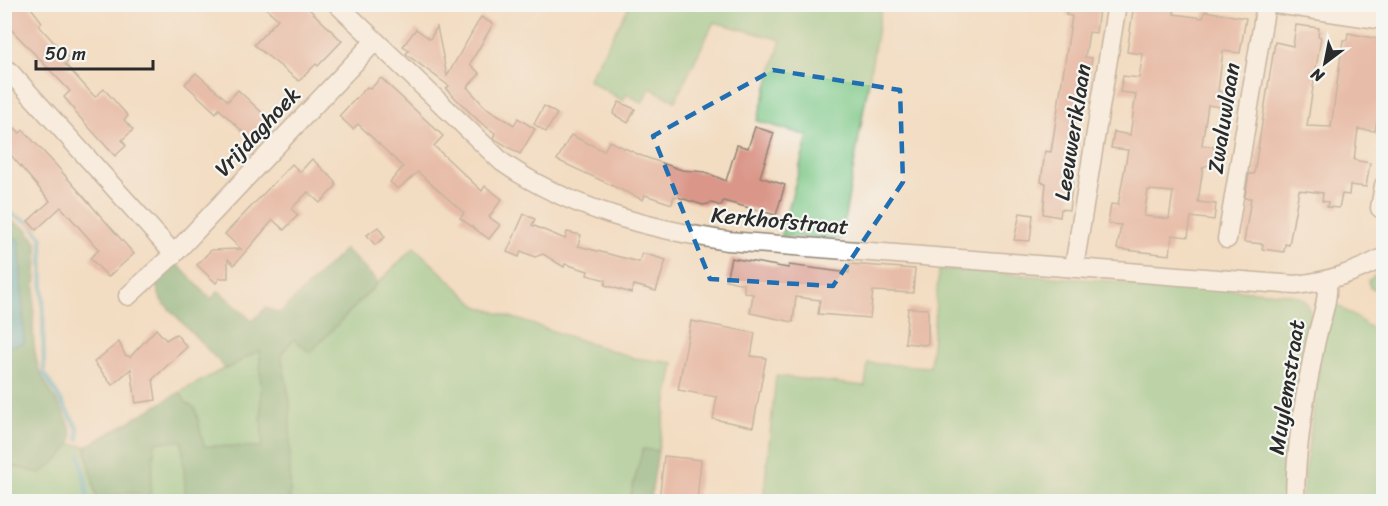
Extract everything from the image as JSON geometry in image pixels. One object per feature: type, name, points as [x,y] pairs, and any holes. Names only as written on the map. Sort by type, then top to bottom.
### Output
[{"type":"street","name":"Kerkhofstraat","points":[[337,4],[502,162],[531,183],[569,200],[683,234],[728,241],[1296,285],[1327,281],[1352,274],[1383,257]]},
{"type":"street","name":"Leeuweriklaan","points":[[1074,267],[1117,4]]},
{"type":"street","name":"Zwaluwlaan","points":[[1227,239],[1266,4]]},
{"type":"street","points":[[1276,4],[1383,20]]},
{"type":"street","name":"Vrijdaghoek","points":[[128,296],[174,254],[375,41]]},
{"type":"street","points":[[9,71],[174,254]]},
{"type":"street","points":[[1380,208],[1383,185]]},
{"type":"street","name":"Muylemstraat","points":[[1295,501],[1304,405],[1318,327],[1328,296],[1327,281]]},
{"type":"highlighted area","points":[[773,70],[900,90],[903,182],[833,286],[710,279],[653,136]]},
{"type":"green space","points":[[630,5],[882,5],[841,239],[781,236],[808,136],[757,121],[781,40],[714,22],[675,101],[650,88],[642,103],[627,94],[623,101],[588,80]]},
{"type":"green space","points":[[4,217],[27,229],[37,244],[33,324],[36,355],[42,377],[67,419],[72,435],[72,441],[66,452],[41,473],[5,465],[5,348],[24,342],[20,246],[5,232]]},
{"type":"green space","points":[[414,247],[477,306],[634,358],[674,363],[658,451],[643,449],[629,501],[290,502],[290,402],[281,354],[294,339],[310,352]]},
{"type":"green space","points":[[345,249],[378,282],[310,353],[294,339],[281,354],[290,402],[290,501],[186,501],[182,441],[155,442],[150,495],[127,492],[97,500],[86,447],[180,392],[186,403],[195,408],[204,446],[262,447],[260,350],[226,369],[161,300],[155,282],[177,264],[211,299],[219,291],[252,321],[266,308],[280,313]]},
{"type":"green space","points":[[939,269],[1282,293],[1302,299],[1307,303],[1310,317],[1288,443],[1285,501],[763,502],[776,376],[865,386],[868,363],[930,367]]},
{"type":"green space","points":[[1383,270],[1383,290],[1370,288],[1369,280]]},
{"type":"green space","points":[[1336,304],[1374,330],[1383,342],[1383,501],[1301,502],[1323,339]]},
{"type":"green space","points":[[260,349],[262,447],[204,446],[195,408],[186,403],[180,392]]},
{"type":"green space","points":[[183,440],[186,501],[5,502],[5,465],[41,473],[71,444],[85,446],[97,500],[127,492],[150,495],[155,442]]},
{"type":"green space","points":[[643,449],[658,451],[650,501],[629,501]]},
{"type":"water","points":[[5,232],[17,239],[20,246],[24,343],[5,348]]},
{"type":"building","points":[[18,4],[28,4],[42,22],[39,26],[70,60],[65,64],[95,97],[104,89],[128,116],[124,120],[133,130],[122,140],[126,146],[115,156],[64,97],[70,91],[4,22],[4,18]]},
{"type":"building","points":[[261,4],[304,4],[342,41],[318,66],[316,64],[299,81],[254,45],[278,19]]},
{"type":"building","points":[[1067,4],[1093,4],[1093,7],[1099,8],[1096,33],[1089,32],[1085,57],[1092,58],[1083,118],[1076,117],[1073,143],[1078,143],[1069,210],[1061,209],[1060,217],[1043,214],[1046,183],[1041,182],[1045,151],[1051,152],[1072,16],[1066,15]]},
{"type":"building","points":[[1134,4],[1175,6],[1174,14],[1203,18],[1205,11],[1246,18],[1240,53],[1223,51],[1218,91],[1234,93],[1231,109],[1208,105],[1202,145],[1225,149],[1223,165],[1213,163],[1203,167],[1198,202],[1216,204],[1214,220],[1191,217],[1188,237],[1172,235],[1170,255],[1117,249],[1121,225],[1108,224],[1111,204],[1118,205],[1128,150],[1111,148],[1114,132],[1130,135],[1136,94],[1120,92],[1123,76],[1139,78],[1143,54],[1127,52]],"holes":[[[1148,190],[1173,192],[1169,219],[1144,216]]]},
{"type":"building","points":[[481,17],[493,24],[470,64],[480,74],[467,87],[485,107],[514,125],[518,118],[535,129],[520,154],[493,138],[495,133],[481,123],[446,89],[449,86],[406,54],[409,50],[403,46],[416,29],[430,39],[437,27],[447,76]]},
{"type":"building","points":[[1296,25],[1319,28],[1318,36],[1321,37],[1307,126],[1331,127],[1343,40],[1347,40],[1348,33],[1383,40],[1383,86],[1375,131],[1358,129],[1354,160],[1370,163],[1366,187],[1350,185],[1349,195],[1342,194],[1339,208],[1327,207],[1328,202],[1322,201],[1323,193],[1299,190],[1289,245],[1285,244],[1284,252],[1262,249],[1263,244],[1244,242],[1251,198],[1245,198],[1249,174],[1254,174],[1275,42],[1293,46]]},
{"type":"building","points":[[196,73],[228,101],[238,90],[271,121],[250,139],[219,109],[216,113],[185,84]]},
{"type":"building","points":[[381,78],[443,136],[434,146],[482,191],[485,186],[502,199],[489,217],[500,225],[489,239],[460,218],[464,213],[418,172],[398,189],[390,182],[403,167],[358,124],[353,129],[339,116],[367,87],[370,89]]},
{"type":"building","points":[[619,102],[635,109],[628,123],[613,114]]},
{"type":"building","points":[[544,106],[557,114],[546,132],[534,124]]},
{"type":"building","points":[[4,117],[20,133],[23,130],[134,254],[108,277],[90,258],[99,250],[61,207],[36,230],[28,221],[50,201],[4,147]]},
{"type":"building","points":[[755,127],[774,133],[760,177],[785,185],[776,215],[723,201],[721,206],[712,203],[703,205],[674,196],[672,204],[645,195],[643,200],[557,160],[571,135],[604,151],[609,141],[682,170],[705,172],[726,181],[737,145],[748,148]]},
{"type":"building","points":[[312,159],[335,181],[336,186],[320,203],[308,192],[291,209],[298,215],[284,230],[273,220],[234,265],[228,259],[228,278],[220,278],[216,283],[197,265],[211,250],[241,249],[225,234],[292,164],[300,172]]},
{"type":"building","points":[[1020,213],[1033,215],[1030,241],[1014,240]]},
{"type":"building","points":[[524,214],[535,219],[532,225],[565,239],[567,232],[581,235],[578,246],[639,262],[642,253],[666,260],[656,291],[634,285],[631,293],[605,285],[606,280],[587,275],[588,271],[565,264],[564,267],[543,254],[535,257],[521,251],[519,257],[507,252]]},
{"type":"building","points":[[378,227],[385,237],[375,245],[367,235]]},
{"type":"building","points":[[731,258],[788,268],[789,265],[849,273],[850,264],[915,269],[913,293],[873,291],[870,318],[818,314],[820,300],[796,297],[793,322],[750,313],[753,294],[744,292],[744,284],[726,280]]},
{"type":"building","points":[[908,308],[928,309],[928,343],[925,345],[905,343]]},
{"type":"building","points":[[691,321],[755,333],[751,356],[766,358],[753,427],[713,419],[717,397],[678,390]]},
{"type":"building","points":[[156,329],[166,340],[176,334],[187,347],[153,379],[156,400],[136,403],[131,369],[112,385],[94,362],[119,342],[125,355],[130,357]]},
{"type":"building","points":[[664,456],[701,460],[697,501],[659,501]]},
{"type":"waterway","points":[[4,211],[31,223],[42,238],[44,373],[78,429],[78,439]]},
{"type":"waterway","points":[[80,455],[89,502]]}]
